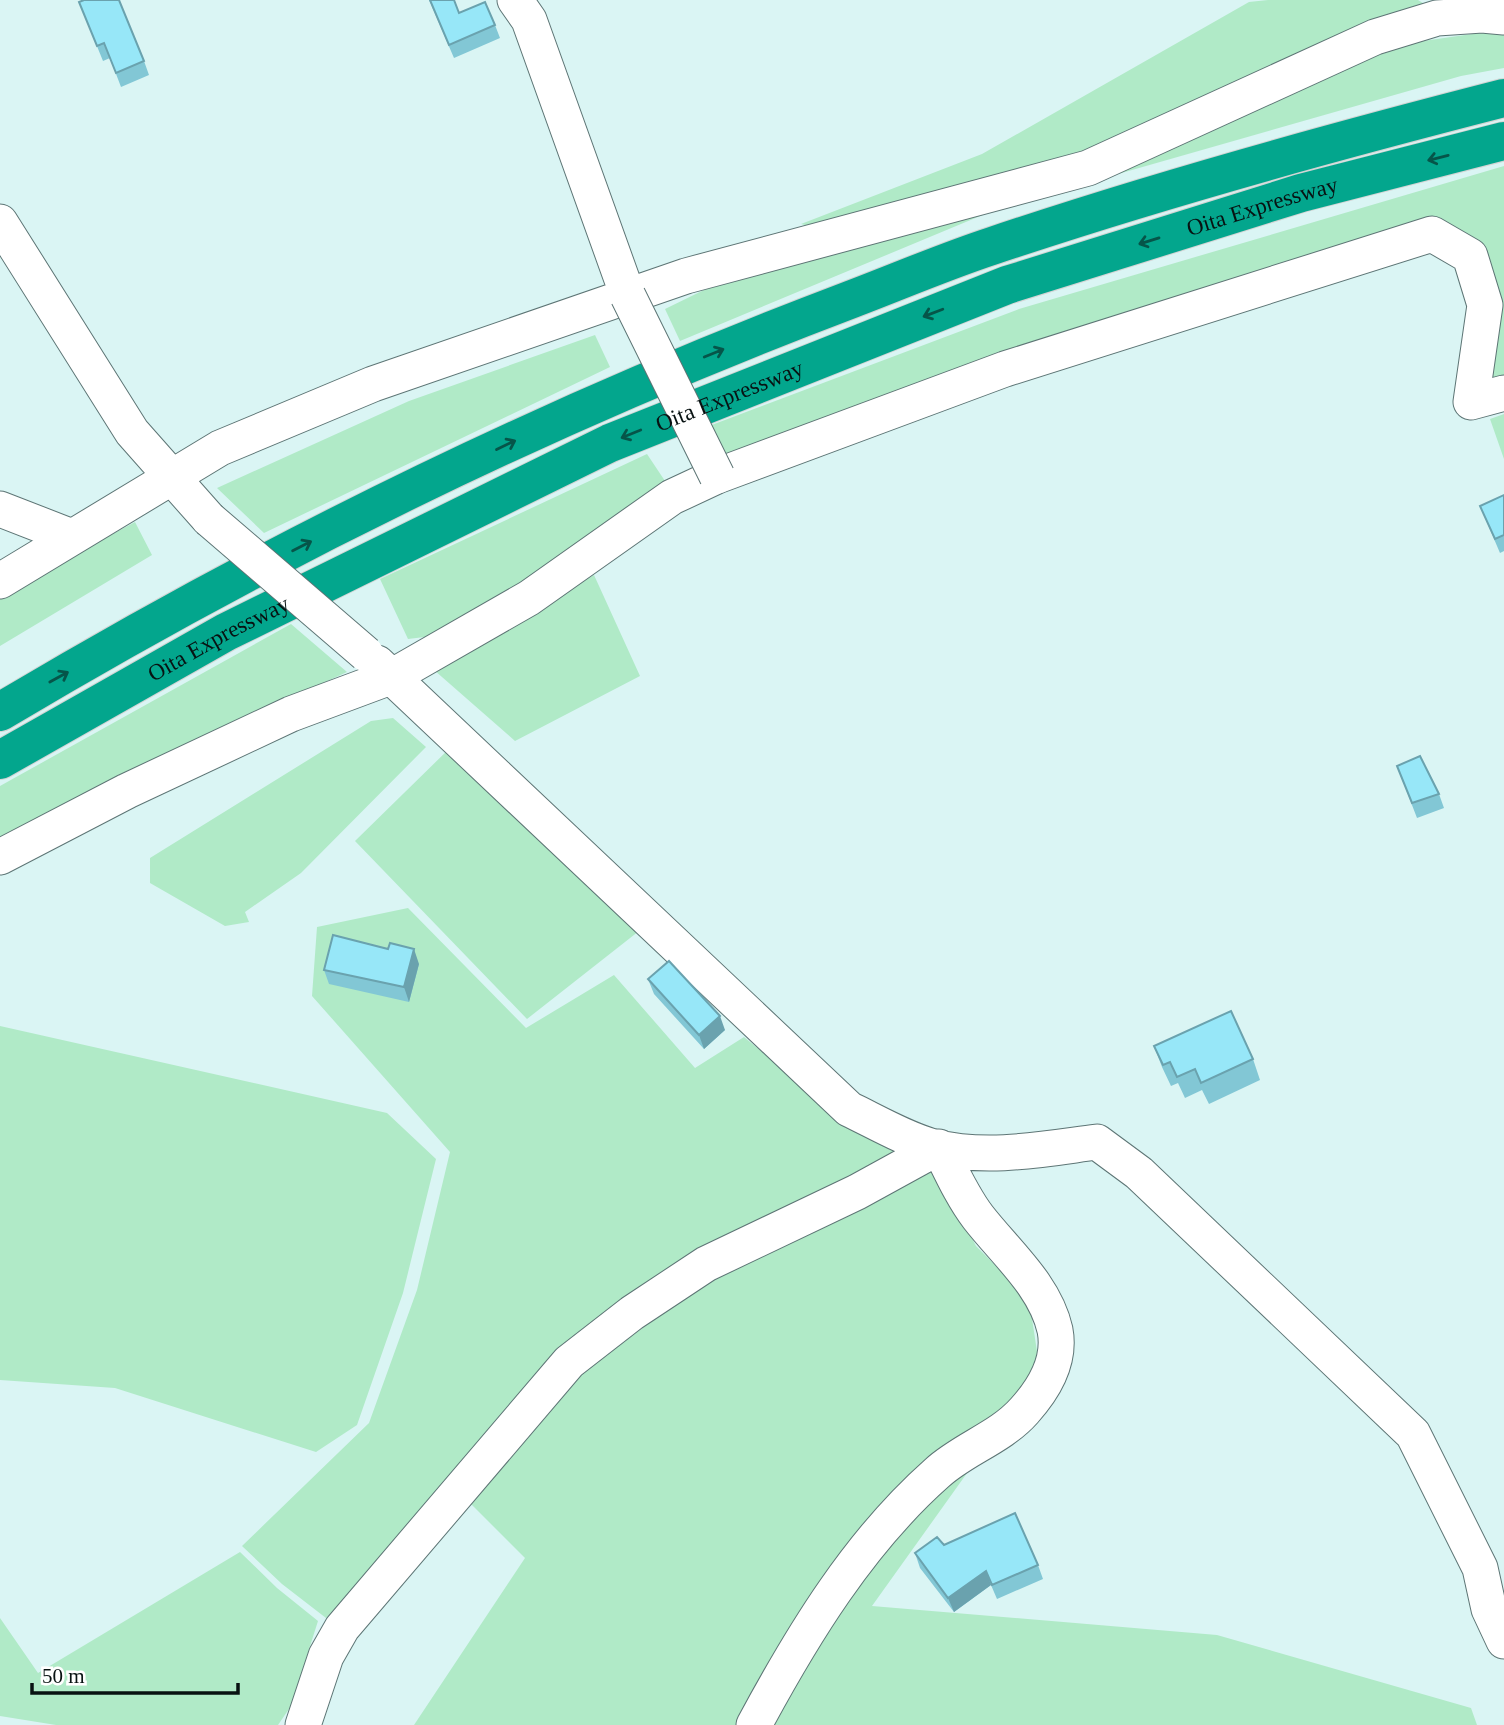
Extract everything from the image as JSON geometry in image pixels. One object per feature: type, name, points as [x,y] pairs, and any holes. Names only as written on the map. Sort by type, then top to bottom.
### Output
[{"type":"highway","name":"Oita Expressway","points":[[0,712],[204,596],[391,500],[594,403],[782,326],[991,246],[1288,154],[1504,97]]},
{"type":"highway","name":"Oita Expressway","points":[[0,760],[238,625],[434,527],[660,422],[1007,285],[1301,193],[1504,141]]},
{"type":"street","points":[[515,0],[529,20],[628,296],[717,476]]},
{"type":"street","points":[[0,581],[220,449],[373,384],[686,276],[1088,168],[1375,37],[1437,18],[1482,15],[1504,17]]},
{"type":"street","points":[[0,222],[132,432],[209,519],[393,676],[849,1109],[895,1131],[939,1147],[1012,1154],[1097,1142],[1139,1172],[1413,1434],[1480,1568],[1489,1609],[1504,1641]]},
{"type":"street","points":[[0,857],[127,791],[291,714],[393,676],[529,598],[673,497],[717,476],[1005,369],[1432,234],[1470,256],[1485,305],[1471,402],[1504,393]]},
{"type":"street","points":[[0,509],[72,537]]},
{"type":"street","points":[[303,1725],[326,1656],[342,1628],[569,1362],[632,1313],[706,1264],[857,1192],[939,1147]]},
{"type":"street","points":[[754,1725],[782,1674],[861,1553],[939,1471],[1022,1413],[1042,1388],[1052,1367],[1055,1332],[1045,1302],[1026,1273],[977,1216],[939,1147]]},
{"type":"green space","points":[[1418,0],[1431,8],[1120,147],[813,227],[801,224],[982,154],[1249,2]]},
{"type":"green space","points":[[1479,33],[1504,33],[1504,68],[1461,76],[1118,174],[1290,91],[1395,45]]},
{"type":"green space","points":[[1504,166],[1504,381],[1487,385],[1492,304],[1434,225],[723,459],[709,426],[1019,309]]},
{"type":"green space","points":[[985,214],[680,341],[665,309],[749,268]]},
{"type":"green space","points":[[595,335],[610,367],[264,533],[217,488],[409,401]]},
{"type":"green space","points":[[1504,414],[1504,459],[1490,419]]},
{"type":"green space","points":[[647,454],[669,487],[449,634],[408,639],[380,579]]},
{"type":"green space","points":[[135,522],[152,555],[0,646],[0,598],[20,584]]},
{"type":"green space","points":[[594,575],[640,676],[515,741],[434,670]]},
{"type":"green space","points":[[291,624],[347,672],[127,773],[0,837],[0,786]]},
{"type":"green space","points":[[393,718],[426,747],[301,873],[245,912],[249,922],[225,926],[150,883],[150,858],[371,721]]},
{"type":"green space","points":[[452,746],[639,931],[527,1019],[355,841]]},
{"type":"green space","points":[[408,908],[526,1028],[614,975],[695,1068],[744,1037],[844,1120],[914,1149],[703,1250],[376,1573],[326,1618],[282,1584],[242,1546],[369,1423],[417,1290],[450,1152],[312,996],[317,927]]},
{"type":"green space","points":[[0,1026],[387,1113],[436,1159],[403,1293],[357,1425],[316,1452],[115,1388],[0,1380]]},
{"type":"green space","points":[[935,1165],[976,1246],[1029,1299],[1040,1371],[872,1606],[1217,1635],[1471,1708],[1477,1725],[414,1725],[525,1558],[471,1504],[585,1371],[704,1282]]},
{"type":"green space","points":[[240,1552],[277,1588],[318,1621],[291,1706],[278,1725],[56,1725],[0,1716],[0,1618],[38,1673]]},
{"type":"building","points":[[119,0],[144,61],[116,73],[104,43],[97,46],[79,2]]},
{"type":"building","points":[[430,0],[454,0],[459,13],[485,2],[495,25],[449,45]]},
{"type":"building","points":[[1504,495],[1504,535],[1495,539],[1480,506]]},
{"type":"building","points":[[1420,756],[1439,794],[1412,803],[1397,766]]},
{"type":"building","points":[[333,935],[388,949],[390,943],[414,949],[404,987],[324,970]]},
{"type":"building","points":[[669,961],[720,1016],[699,1035],[648,979]]},
{"type":"building","points":[[1231,1011],[1253,1059],[1201,1083],[1195,1069],[1177,1077],[1170,1062],[1163,1065],[1154,1046]]},
{"type":"building","points":[[1015,1513],[1038,1565],[992,1585],[986,1571],[948,1598],[915,1553],[937,1537],[944,1545]]}]
